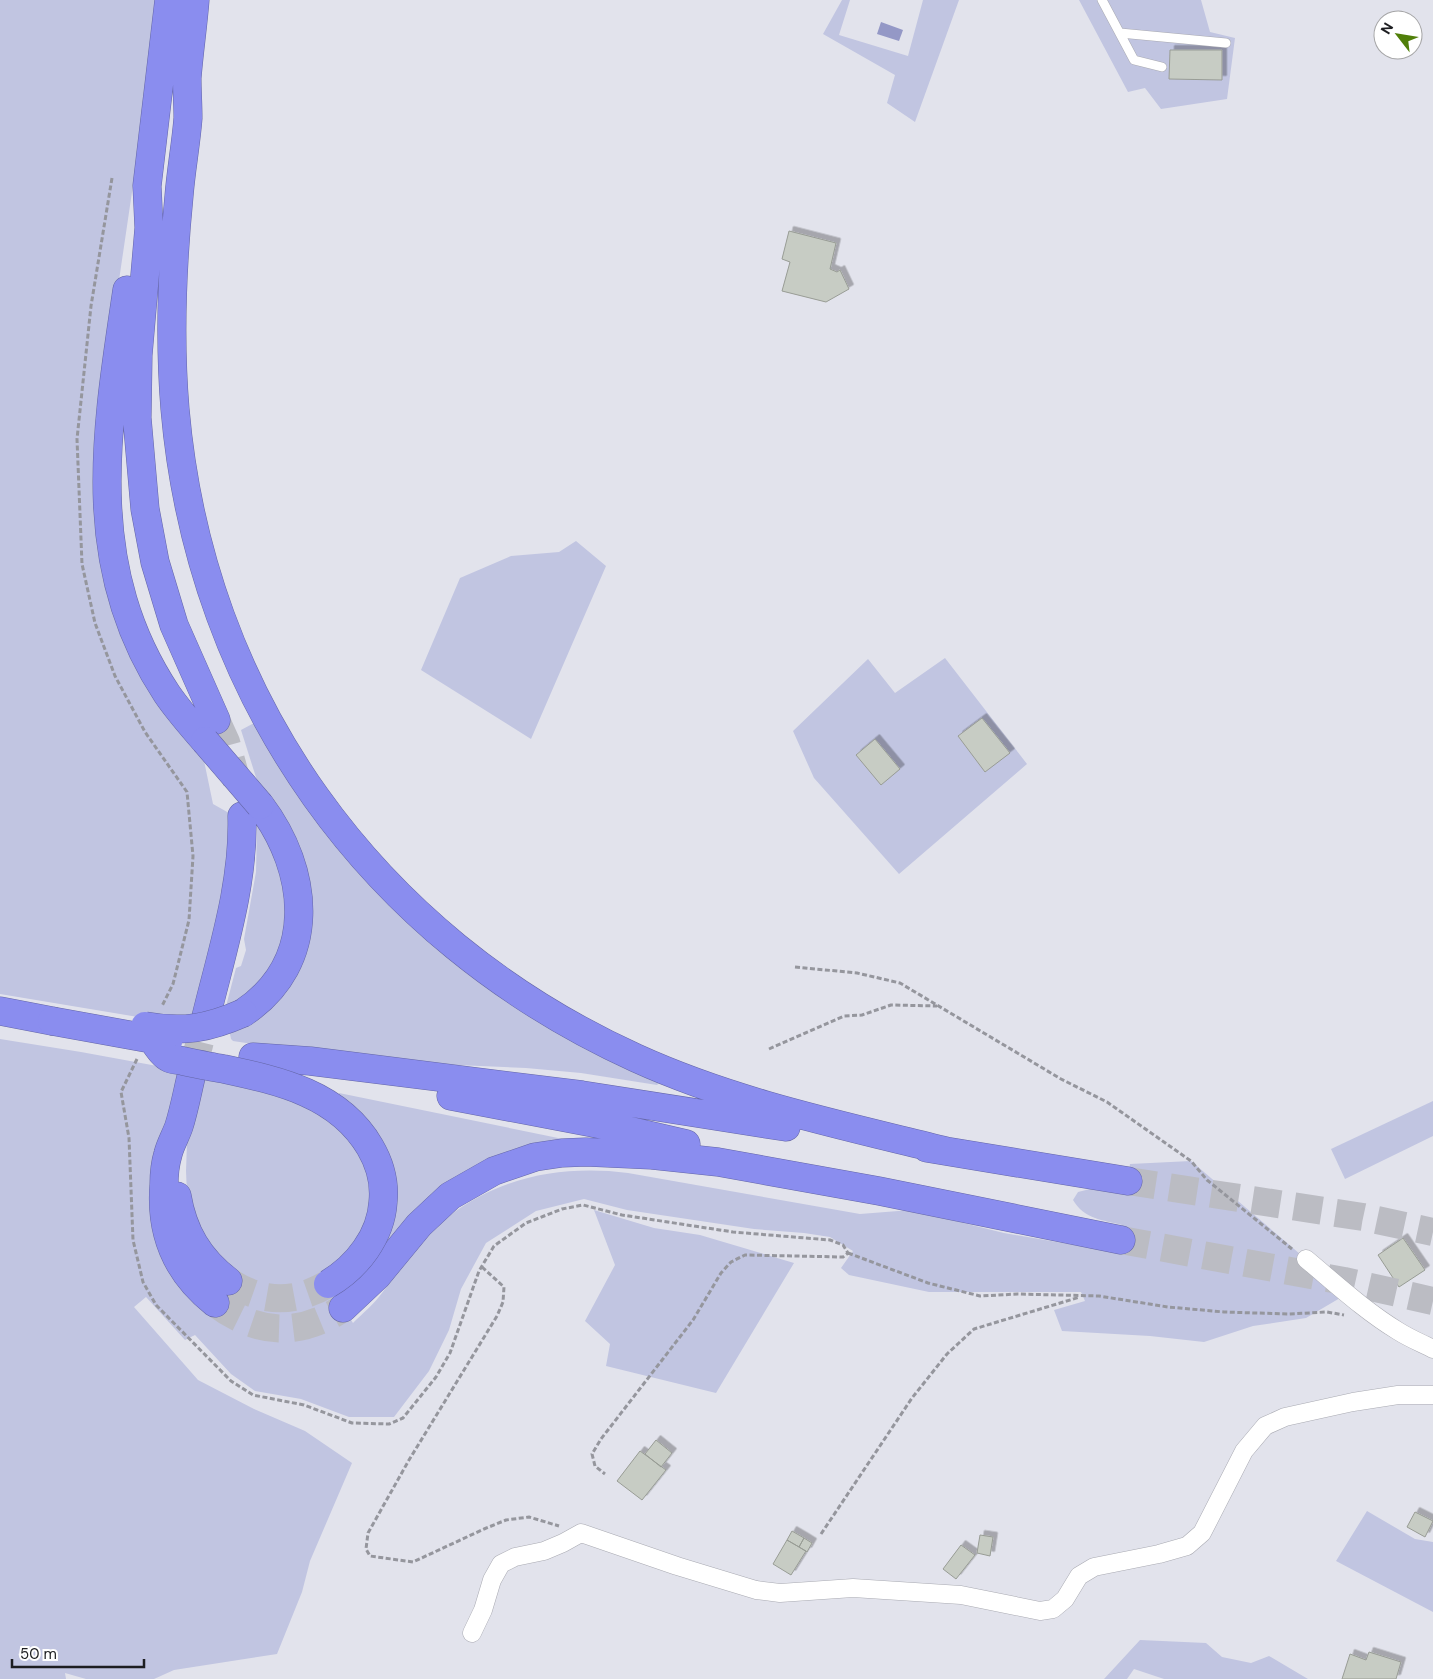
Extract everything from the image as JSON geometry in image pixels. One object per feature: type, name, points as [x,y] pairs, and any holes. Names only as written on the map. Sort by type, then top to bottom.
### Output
[{"type":"highway","points":[[169,0],[147,186],[135,228],[113,387],[106,462],[108,525],[118,583],[129,619],[140,642],[166,693],[179,711],[210,730]]},
{"type":"highway","points":[[142,480],[150,354],[156,298],[178,116],[187,78],[196,0]]},
{"type":"highway","points":[[187,78],[188,117],[174,262],[172,330],[178,445],[186,497],[205,572],[230,642],[250,687],[277,737],[317,799],[371,866],[418,915],[445,939],[500,981],[556,1017],[638,1059],[728,1094],[789,1112],[946,1151]]},
{"type":"highway","points":[[52,1021],[76,1013],[174,1030],[210,1026],[243,1013],[263,998],[284,972],[292,953],[298,925],[299,902],[296,881],[290,862],[280,837],[269,817],[251,810],[210,730],[161,587],[149,536],[137,418],[138,354],[149,228],[147,186]]},
{"type":"highway","points":[[206,1018],[239,875],[242,836],[251,810]]},
{"type":"highway","points":[[0,1011],[253,1057],[309,1071],[604,1125],[721,1151],[879,1191]]},
{"type":"highway","points":[[151,1038],[168,1058],[269,1078],[331,1104],[345,1116],[366,1140],[374,1154],[382,1180],[384,1197],[381,1220],[375,1234],[358,1260],[345,1273],[328,1284]]},
{"type":"highway","points":[[253,1057],[310,1061],[582,1095],[1128,1181]]},
{"type":"highway","points":[[193,1070],[179,1125],[167,1155],[163,1206],[166,1226],[174,1252],[188,1276],[197,1288],[222,1292]]},
{"type":"highway","points":[[343,1308],[377,1276],[419,1225],[450,1196],[494,1171],[534,1157],[586,1152],[652,1155],[718,1162],[879,1191],[1121,1240]]},
{"type":"street","points":[[1306,1259],[1383,1321],[1399,1332],[1433,1349]]},
{"type":"street","points":[[472,1633],[484,1610],[492,1580],[501,1564],[515,1557],[550,1548],[580,1533],[677,1566],[756,1590],[780,1593],[853,1588],[951,1595],[1040,1612],[1053,1610],[1065,1599],[1079,1576],[1094,1566],[1159,1554],[1186,1546],[1202,1534],[1244,1451],[1265,1426],[1285,1418],[1353,1402],[1398,1396],[1433,1395]]},
{"type":"lane","points":[[1102,0],[1134,60],[1162,67]]},
{"type":"lane","points":[[1120,33],[1226,43]]},
{"type":"path","points":[[796,967],[857,973],[900,983],[1061,1079],[1114,1108],[1191,1161],[1207,1180],[1262,1226],[1306,1259]]},
{"type":"path","points":[[770,1049],[844,1016],[862,1015],[891,1005],[939,1006]]},
{"type":"path","points":[[590,1206],[622,1215],[733,1232],[830,1240],[843,1246],[848,1253],[928,1283],[980,1296],[1098,1296],[1168,1307],[1224,1312],[1288,1314],[1326,1312],[1345,1315]]},
{"type":"path","points":[[605,1474],[595,1466],[592,1454],[600,1439],[693,1320],[721,1273],[731,1262],[745,1255],[843,1257],[848,1253]]},
{"type":"path","points":[[482,1267],[504,1287],[503,1302],[497,1316],[409,1460],[368,1533],[366,1549],[370,1556],[413,1562],[506,1520],[529,1517],[580,1533]]},
{"type":"path","points":[[820,1534],[912,1398],[947,1354],[974,1328],[1085,1296]]},
{"type":"shaded area","points":[[0,0],[156,0],[141,131],[113,321],[102,544],[202,751],[213,804],[229,813],[226,866],[222,892],[193,1020],[162,1021],[0,994]]},
{"type":"shaded area","points":[[842,0],[850,0],[839,35],[908,56],[923,0],[959,0],[915,122],[887,103],[895,75],[823,34]]},
{"type":"shaded area","points":[[1079,0],[1201,0],[1210,32],[1235,38],[1227,99],[1161,109],[1145,88],[1128,92]]},
{"type":"shaded area","points":[[576,541],[606,566],[531,739],[421,670],[460,578],[511,556],[559,552]]},
{"type":"shaded area","points":[[945,658],[1027,764],[899,874],[814,778],[793,731],[868,659],[895,693]]},
{"type":"shaded area","points":[[258,721],[343,847],[660,1082],[657,1085],[581,1073],[526,1068],[361,1061],[233,1041],[229,1029],[302,957],[260,790],[241,730]]},
{"type":"shaded area","points":[[257,826],[266,835],[280,865],[288,928],[264,981],[225,1010],[236,968],[241,966],[246,950],[244,939],[256,872]]},
{"type":"shaded area","points":[[0,1039],[179,1070],[159,1153],[211,1255],[187,1194],[186,1171],[187,1142],[207,1072],[303,1098],[355,1142],[373,1190],[365,1230],[342,1258],[321,1273],[353,1323],[379,1297],[425,1235],[469,1202],[490,1191],[534,1176],[580,1171],[628,1173],[860,1214],[911,1210],[1004,1233],[1080,1246],[1119,1249],[1122,1225],[1088,1215],[1073,1200],[1078,1192],[1090,1189],[1126,1194],[1130,1164],[1191,1161],[1341,1289],[1340,1298],[1306,1318],[1253,1326],[1204,1342],[1150,1336],[1062,1331],[1054,1310],[1085,1301],[1081,1292],[929,1292],[849,1275],[841,1268],[853,1251],[830,1237],[754,1229],[627,1210],[584,1199],[536,1211],[486,1243],[461,1289],[449,1330],[429,1371],[394,1417],[349,1417],[301,1399],[255,1391],[231,1374],[195,1335],[185,1340],[146,1297],[134,1307],[198,1380],[254,1409],[305,1431],[352,1463],[310,1561],[302,1592],[277,1654],[174,1670],[154,1679],[86,1679],[65,1673],[66,1679],[0,1679]]},
{"type":"shaded area","points":[[339,1093],[564,1140],[526,1149],[374,1261],[389,1225],[338,1095]]},
{"type":"shaded area","points":[[1433,1101],[1433,1136],[1345,1179],[1331,1149]]},
{"type":"shaded area","points":[[594,1210],[654,1228],[700,1235],[794,1263],[716,1393],[606,1366],[610,1344],[585,1321],[615,1265]]},
{"type":"shaded area","points":[[1367,1511],[1415,1539],[1433,1542],[1433,1612],[1336,1561]]},
{"type":"shaded area","points":[[1140,1640],[1206,1643],[1222,1657],[1251,1663],[1269,1656],[1308,1679],[1164,1679],[1134,1669],[1127,1679],[1104,1679]]},
{"type":"water","points":[[881,22],[903,30],[899,41],[877,34]]},
{"type":"building","points":[[1170,50],[1222,50],[1222,80],[1169,79]]},
{"type":"building","points":[[789,231],[836,243],[830,269],[837,272],[840,270],[849,289],[826,302],[782,291],[790,262],[782,259]]},
{"type":"building","points":[[982,718],[1010,753],[985,772],[958,736]]},
{"type":"building","points":[[875,739],[900,769],[881,785],[856,755]]},
{"type":"building","points":[[1403,1238],[1425,1270],[1399,1287],[1378,1255]]},
{"type":"building","points":[[656,1440],[672,1453],[661,1467],[645,1454]]},
{"type":"building","points":[[640,1451],[666,1470],[642,1500],[617,1481]]},
{"type":"building","points":[[1415,1512],[1433,1521],[1425,1537],[1407,1527]]},
{"type":"building","points":[[792,1531],[804,1538],[799,1547],[787,1540]]},
{"type":"building","points":[[980,1535],[993,1537],[990,1556],[977,1553]]},
{"type":"building","points":[[804,1538],[812,1543],[807,1552],[799,1547]]},
{"type":"building","points":[[787,1540],[806,1551],[791,1575],[773,1564]]},
{"type":"building","points":[[961,1545],[975,1555],[956,1579],[943,1569]]},
{"type":"building","points":[[1369,1652],[1401,1662],[1396,1679],[1342,1679],[1350,1654],[1366,1660]]},
{"type":"tunnel","points":[[216,720],[226,742],[237,782]]},
{"type":"tunnel","points":[[193,1069],[206,1017]]},
{"type":"tunnel","points":[[1128,1181],[1363,1217],[1433,1232]]},
{"type":"tunnel","points":[[1121,1240],[1344,1281],[1433,1301]]},
{"type":"tunnel","points":[[228,1281],[253,1294],[278,1298],[302,1295],[328,1284]]},
{"type":"tunnel","points":[[215,1303],[231,1314],[247,1321],[262,1326],[278,1328],[294,1328],[310,1324],[343,1308]]}]
